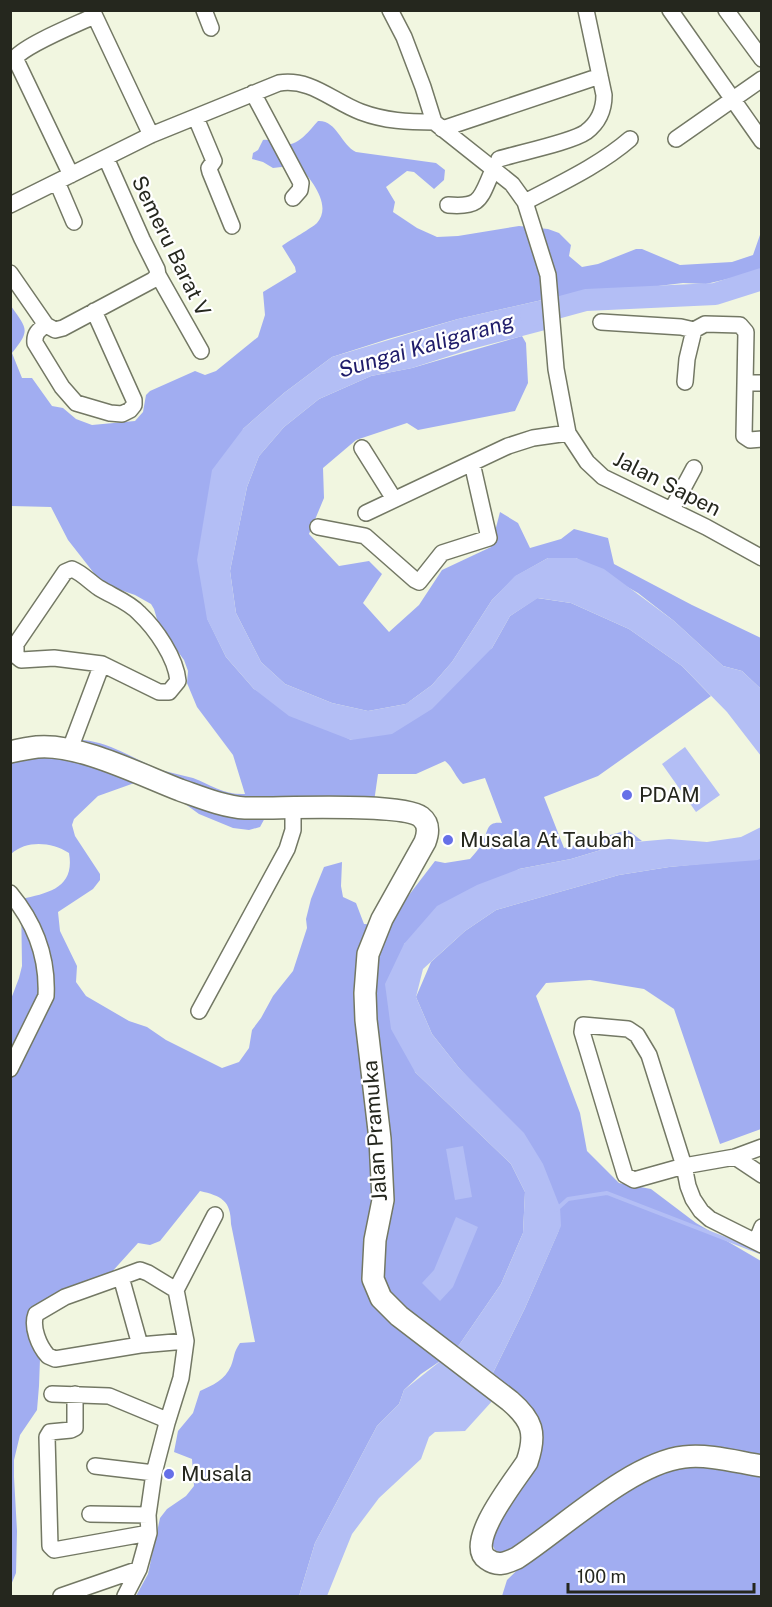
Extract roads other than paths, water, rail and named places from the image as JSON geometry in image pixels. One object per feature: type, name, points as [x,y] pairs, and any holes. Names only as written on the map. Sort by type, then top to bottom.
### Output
[{"type":"main road","name":"Jalan Pramuka","points":[[10,752],[38,747],[70,749],[198,797],[242,808],[382,809],[421,817],[427,826],[428,833],[425,842],[382,919],[368,954],[365,993],[380,1139],[383,1200],[375,1240],[373,1279],[381,1298],[399,1316],[510,1401],[524,1413],[530,1424],[531,1449],[527,1461],[484,1528],[480,1548],[484,1557],[496,1564],[518,1558],[627,1480],[657,1464],[685,1457],[714,1458],[762,1466]]},
{"type":"street","points":[[204,10],[211,28]]},
{"type":"street","points":[[366,513],[508,446],[533,438],[568,433],[556,369],[548,275],[525,202],[496,165],[438,125],[404,37],[390,10]]},
{"type":"street","points":[[448,205],[466,207],[474,204],[480,199],[496,165],[579,136],[594,124],[604,106],[604,95],[586,10]]},
{"type":"street","points":[[670,10],[762,141]]},
{"type":"street","points":[[726,10],[762,59]]},
{"type":"street","points":[[71,175],[17,80],[15,60],[16,56],[93,13],[151,135]]},
{"type":"street","points":[[10,205],[151,135],[279,83],[291,81],[313,87],[358,111],[377,117],[438,125],[600,76]]},
{"type":"street","points":[[676,139],[762,79]]},
{"type":"street","points":[[253,93],[301,183],[300,190],[293,198]]},
{"type":"street","points":[[196,118],[214,161],[209,168],[210,172],[232,226]]},
{"type":"street","points":[[525,202],[565,181],[630,139]]},
{"type":"street","name":"Semeru Barat V","points":[[106,158],[158,269],[158,275],[201,351]]},
{"type":"street","points":[[57,182],[74,222]]},
{"type":"street","points":[[10,273],[46,325],[55,330],[63,328],[153,280],[158,275]]},
{"type":"street","points":[[46,325],[37,332],[35,343],[62,387],[76,403],[110,413],[122,414],[130,410],[134,405],[134,400],[94,311]]},
{"type":"street","points":[[601,322],[681,327],[694,330],[705,324],[744,327],[746,332],[744,436],[750,440],[762,440]]},
{"type":"street","points":[[685,382],[687,359],[694,330]]},
{"type":"street","points":[[745,383],[762,382]]},
{"type":"street","name":"Jalan Sapen","points":[[568,433],[596,472],[672,509],[762,558]]},
{"type":"street","points":[[362,448],[394,499]]},
{"type":"street","points":[[318,527],[365,536],[419,582],[440,555],[489,538],[472,463]]},
{"type":"street","points":[[672,509],[694,468]]},
{"type":"street","points":[[72,569],[139,612],[175,662],[178,681],[169,692],[159,692],[102,664],[54,658],[21,660],[16,656],[16,644],[65,572],[72,569]]},
{"type":"street","points":[[70,749],[102,664]]},
{"type":"street","points":[[199,1011],[287,849],[293,830],[293,808]]},
{"type":"street","points":[[10,893],[26,912],[38,937],[46,986],[46,996],[10,1069]]},
{"type":"street","points":[[762,1147],[735,1157],[684,1166],[634,1180],[625,1175],[582,1032],[583,1025],[628,1029],[637,1035],[649,1055],[684,1166],[688,1186],[701,1211],[710,1219],[759,1244],[762,1227]]},
{"type":"street","points":[[735,1157],[762,1176]]},
{"type":"street","points":[[125,1596],[139,1569],[148,1533],[154,1473],[181,1378],[186,1341],[176,1290],[215,1215]]},
{"type":"street","points":[[176,1290],[140,1270],[64,1297],[40,1310],[34,1317],[37,1338],[43,1350],[53,1359],[140,1345],[186,1341]]},
{"type":"street","points":[[121,1277],[140,1345]]},
{"type":"street","points":[[52,1394],[110,1396],[162,1418],[167,1423]]},
{"type":"street","points":[[75,1395],[75,1428],[50,1432],[47,1437],[50,1546],[54,1550],[148,1533]]},
{"type":"street","points":[[95,1466],[154,1473]]},
{"type":"street","points":[[90,1514],[148,1515]]},
{"type":"street","points":[[61,1596],[139,1569]]},
{"type":"water","points":[[542,300],[549,329],[468,350],[412,368],[371,376],[319,399],[284,427],[259,456],[247,487],[230,571],[236,613],[261,662],[285,684],[332,703],[368,711],[406,704],[432,685],[452,662],[492,600],[515,576],[548,558],[576,558],[604,569],[674,621],[723,666],[742,671],[761,689],[761,756],[727,712],[682,666],[629,629],[571,603],[538,598],[510,616],[492,648],[432,709],[392,734],[351,740],[289,716],[254,689],[226,657],[207,619],[197,560],[212,470],[243,429],[284,393],[332,357],[458,319]]},
{"type":"water","points":[[685,747],[720,795],[696,812],[662,764]]},
{"type":"water","points":[[761,827],[761,858],[758,860],[669,867],[619,875],[496,910],[465,931],[423,969],[416,997],[432,1034],[459,1068],[524,1133],[543,1164],[560,1207],[561,1226],[525,1308],[490,1379],[455,1351],[501,1284],[523,1233],[525,1192],[511,1164],[415,1072],[391,1029],[385,984],[404,944],[437,906],[477,885],[519,869],[571,859],[624,843],[669,839],[707,842],[741,837]]},
{"type":"water","points":[[463,1146],[472,1197],[455,1200],[446,1149]]},
{"type":"water","points":[[456,1217],[478,1227],[453,1287],[440,1301],[422,1283],[434,1270]]},
{"type":"water","points":[[443,1359],[494,1399],[465,1431],[435,1432],[429,1437],[421,1459],[379,1498],[352,1534],[327,1596],[299,1596],[315,1543],[377,1426],[399,1404],[404,1390]]},
{"type":"waterway","name":"Sungai Kaligarang","points":[[531,315],[586,300],[715,294],[762,279]]},
{"type":"waterway","points":[[556,1210],[568,1199],[607,1193],[762,1253]]},
{"type":"place","name":"PDAM","points":[[627,795]]},
{"type":"place","name":"Musala At Taubah","points":[[448,840]]},
{"type":"place","name":"Musala","points":[[169,1474]]}]
